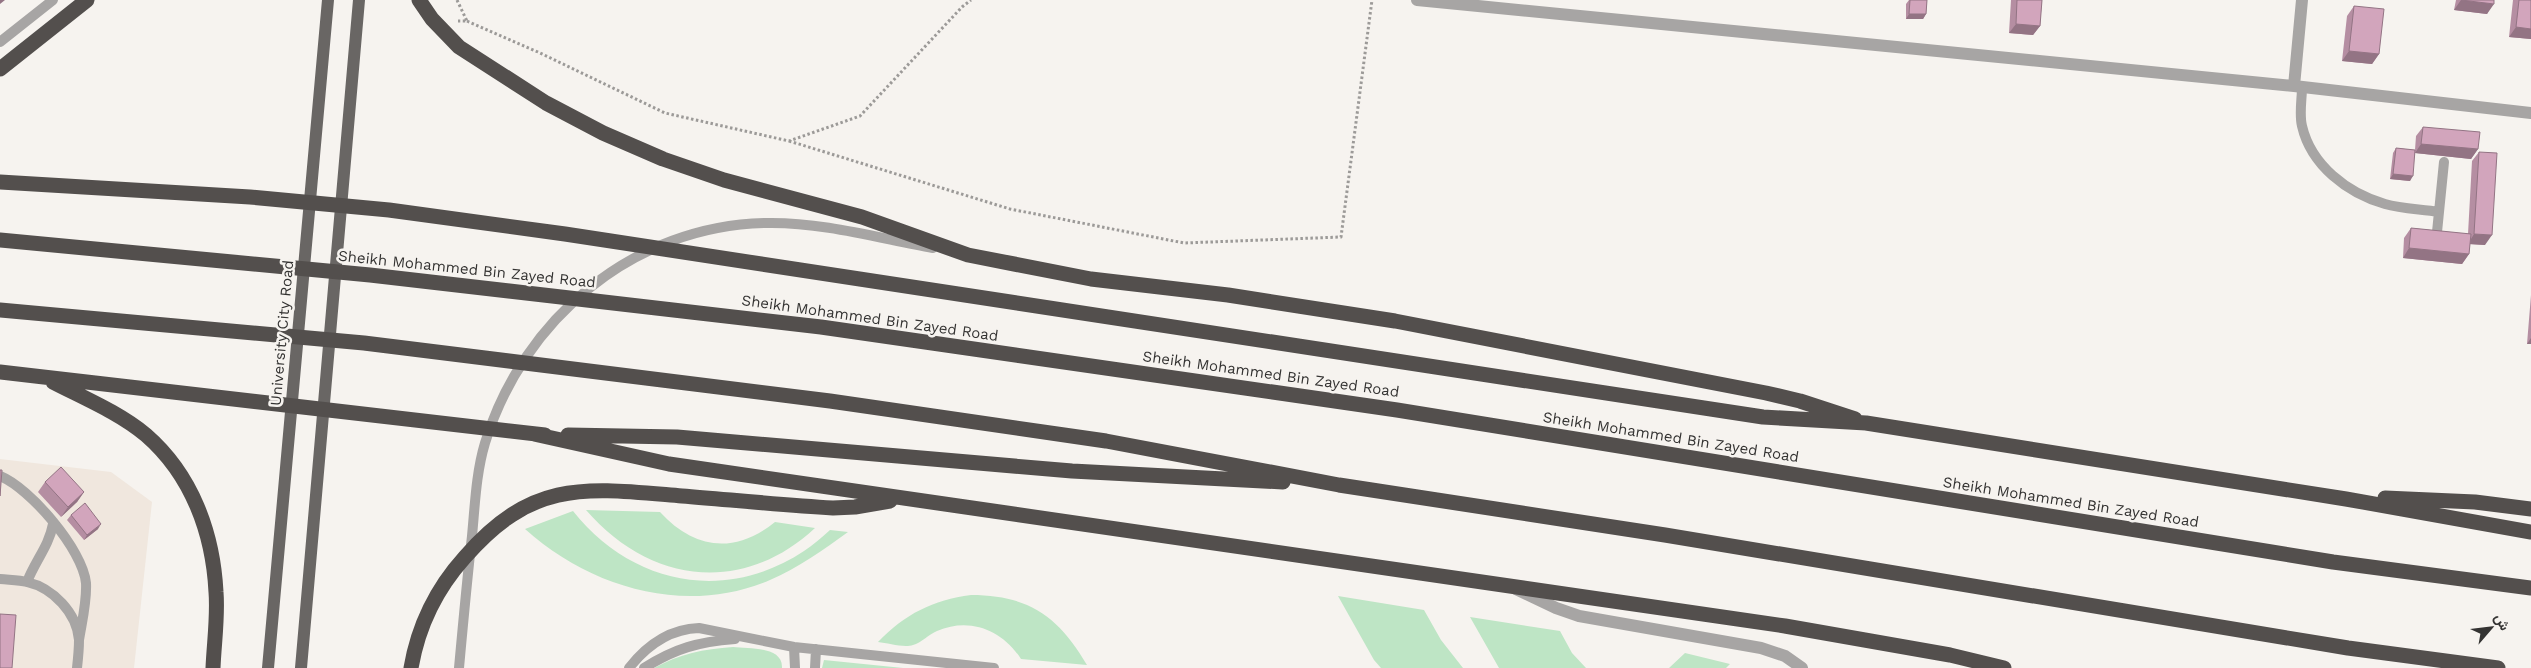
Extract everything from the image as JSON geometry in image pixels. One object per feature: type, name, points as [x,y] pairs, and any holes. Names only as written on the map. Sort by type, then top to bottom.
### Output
[{"type":"highway","points":[[0,69],[87,0]]},
{"type":"highway","points":[[419,0],[432,20],[459,47],[546,103],[604,133],[663,159],[724,180],[862,217],[968,255],[1091,279],[1228,295],[1395,321],[1792,399],[1866,423]]},
{"type":"highway","points":[[0,182],[250,197],[399,212],[565,234],[1763,417],[1866,423],[2346,499],[2531,532]]},
{"type":"highway","name":"Sheikh Mohammed Bin Zayed Road","points":[[0,240],[370,275],[820,327],[1397,410],[2333,562],[2531,588]]},
{"type":"highway","points":[[0,310],[364,343],[830,401],[1106,440],[1339,485],[1655,534],[2348,648],[2498,668]]},
{"type":"highway","points":[[0,372],[534,434],[678,437],[1072,472],[1339,485]]},
{"type":"highway","points":[[46,378],[123,419],[146,435],[170,460],[186,484],[204,520],[213,560],[217,593],[213,668]]},
{"type":"highway","points":[[534,434],[669,464],[899,499],[1785,626],[1950,655],[2004,668]]},
{"type":"highway","points":[[411,668],[415,646],[426,618],[456,566],[498,524],[536,502],[556,495],[600,489],[833,508],[870,505],[899,499]]},
{"type":"highway","points":[[2346,499],[2475,502],[2531,509]]},
{"type":"main road","name":"University City Road","points":[[268,668],[328,0]]},
{"type":"main road","points":[[301,668],[359,0]]},
{"type":"street","points":[[1417,0],[1485,3],[2298,86],[2531,113]]},
{"type":"street","points":[[2298,86],[2302,0]]},
{"type":"street","points":[[1512,587],[1533,598],[1579,616],[1761,648],[1784,656],[1802,668]]},
{"type":"lane","points":[[0,42],[53,0]]},
{"type":"lane","points":[[2298,86],[2301,123],[2306,142],[2328,172],[2352,190],[2386,205],[2439,212]]},
{"type":"lane","points":[[2437,232],[2444,162]]},
{"type":"lane","points":[[458,668],[477,487],[485,445],[499,405],[519,367],[543,332],[573,301],[606,275],[643,254],[682,237],[724,228],[766,223],[808,225],[968,255]]},
{"type":"lane","points":[[0,476],[27,493],[70,544],[83,568],[86,596],[77,668]]},
{"type":"lane","points":[[27,582],[31,570],[48,543],[53,524]]},
{"type":"lane","points":[[0,579],[27,582],[52,594],[62,603],[73,620],[79,640]]},
{"type":"lane","points":[[629,668],[656,642],[670,633],[684,628],[699,628],[746,638],[816,649],[994,668]]},
{"type":"lane","points":[[644,668],[670,652],[704,641],[746,638]]},
{"type":"lane","points":[[794,646],[795,668]]},
{"type":"lane","points":[[815,668],[816,649]]},
{"type":"path","points":[[788,140],[860,116],[962,7],[971,0]]},
{"type":"path","points":[[467,21],[665,112],[788,140],[1010,210],[1184,243],[1341,237],[1372,0]]},
{"type":"shaded area","points":[[0,459],[111,472],[152,502],[134,668],[0,668]]},
{"type":"green space","points":[[586,510],[660,512],[687,534],[715,543],[745,540],[760,533],[775,522],[815,528],[787,550],[757,564],[727,571],[697,572],[667,566],[638,553],[611,535]]},
{"type":"green space","points":[[573,511],[596,536],[622,556],[650,570],[680,578],[711,581],[742,577],[773,567],[804,551],[830,530],[848,532],[820,552],[770,580],[738,591],[705,596],[673,595],[640,590],[609,581],[579,567],[551,550],[525,529]]},
{"type":"green space","points":[[971,595],[1010,599],[1026,604],[1040,612],[1065,634],[1087,665],[1021,659],[1004,640],[984,629],[973,626],[949,627],[934,632],[909,646],[878,642],[909,616],[920,610],[957,597]]},
{"type":"green space","points":[[1338,596],[1424,610],[1441,640],[1463,668],[1381,668],[1374,660]]},
{"type":"green space","points":[[1470,617],[1560,631],[1572,653],[1586,668],[1499,668]]},
{"type":"green space","points":[[733,647],[771,652],[781,661],[782,668],[654,668],[692,653]]},
{"type":"green space","points":[[1685,653],[1730,664],[1726,668],[1669,668]]},
{"type":"green space","points":[[824,660],[903,668],[822,668]]},
{"type":"building","points":[[1910,0],[1927,0],[1926,14],[1909,14]]},
{"type":"building","points":[[2017,0],[2042,0],[2040,26],[2016,24]]},
{"type":"building","points":[[2461,0],[2494,0],[2494,4]]},
{"type":"building","points":[[2519,0],[2531,0],[2531,29],[2516,27]]},
{"type":"building","points":[[2354,6],[2384,9],[2379,54],[2349,51]]},
{"type":"building","points":[[2423,127],[2480,132],[2478,149],[2421,144]]},
{"type":"building","points":[[2396,148],[2415,150],[2413,176],[2393,174]]},
{"type":"building","points":[[2479,152],[2497,153],[2492,235],[2474,234]]},
{"type":"building","points":[[2411,228],[2471,234],[2469,254],[2409,248]]},
{"type":"building","points":[[61,467],[84,492],[68,507],[45,482]]},
{"type":"building","points":[[0,470],[2,470],[0,496]]},
{"type":"building","points":[[85,503],[101,524],[87,535],[71,515]]},
{"type":"building","points":[[0,614],[16,615],[12,668],[0,668]]}]
